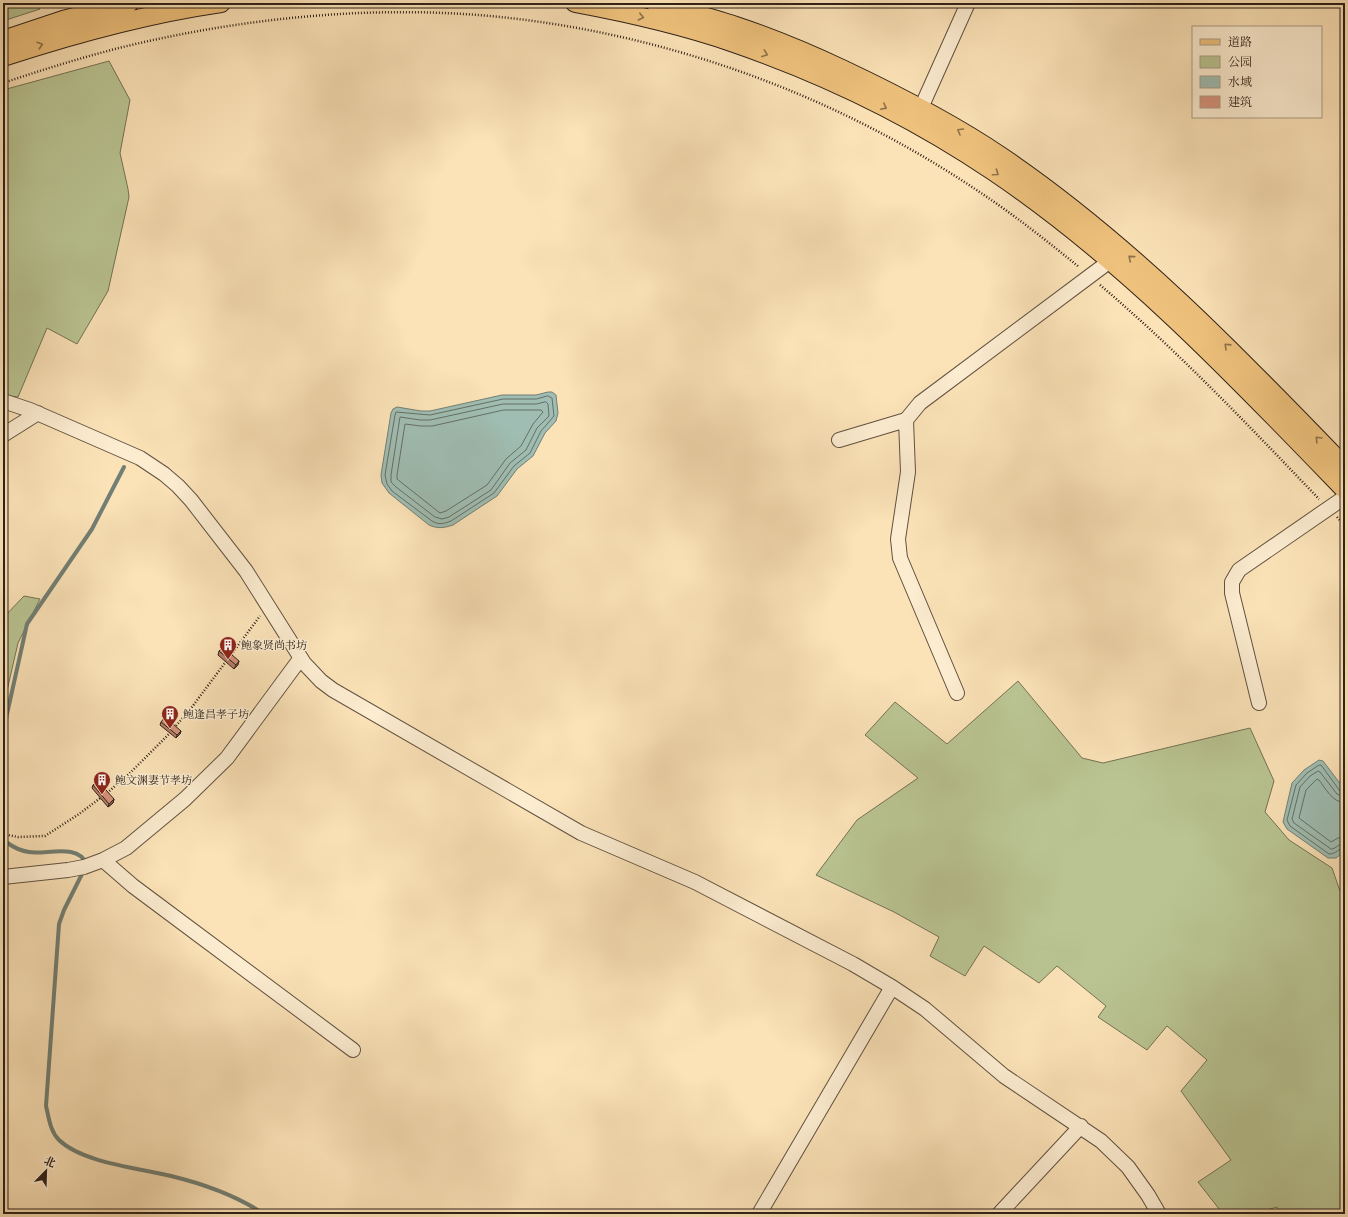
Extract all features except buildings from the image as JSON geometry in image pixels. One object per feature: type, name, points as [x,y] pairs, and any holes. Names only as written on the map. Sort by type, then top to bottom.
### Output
[{"type":"main road","points":[[3,40],[62,20],[129,3]]},
{"type":"main road","points":[[3,57],[110,24],[152,14],[221,3]]},
{"type":"main road","points":[[575,3],[652,19],[732,42],[817,76],[859,95],[928,131],[993,171],[1041,206],[1110,261],[1174,317],[1216,357],[1345,490]]},
{"type":"main road","points":[[654,3],[738,27],[781,43],[859,77],[921,108],[1002,158],[1056,197],[1136,262],[1227,346],[1345,467]]},
{"type":"street","points":[[921,108],[968,3]]},
{"type":"street","points":[[839,440],[906,420],[920,403],[1110,261]]},
{"type":"street","points":[[3,401],[38,413],[140,458],[178,486],[191,500],[246,571],[300,659],[310,671],[333,690],[581,833],[695,882],[853,964],[892,987],[925,1009],[1004,1076],[1081,1126],[1101,1141],[1128,1167],[1148,1195],[1159,1214]]},
{"type":"street","points":[[3,435],[38,413]]},
{"type":"street","points":[[906,420],[908,472],[898,539],[900,558],[957,693]]},
{"type":"street","points":[[1259,703],[1232,593],[1234,578],[1239,570],[1345,498]]},
{"type":"street","points":[[3,877],[84,867],[103,860],[126,848],[185,799],[227,758],[300,659]]},
{"type":"street","points":[[103,860],[133,886],[353,1050]]},
{"type":"street","points":[[759,1214],[892,987]]},
{"type":"street","points":[[999,1214],[1081,1126]]},
{"type":"path","points":[[3,82],[74,60],[158,39],[199,31],[312,16],[383,12],[454,14],[513,19],[567,26],[646,43],[724,66],[807,98],[848,117],[915,152],[979,191],[1026,225],[1090,276],[1157,336],[1198,375],[1345,526]]},
{"type":"path","points":[[3,834],[18,837],[46,836],[79,814],[119,782],[152,752],[189,711],[268,606]]},
{"type":"green space","points":[[3,3],[36,3],[40,9],[3,21]]},
{"type":"green space","points":[[109,61],[130,100],[120,153],[129,197],[108,291],[77,344],[47,328],[18,397],[3,395],[3,90]]},
{"type":"green space","points":[[24,596],[40,599],[18,643],[3,708],[3,618]]},
{"type":"green space","points":[[1018,681],[1082,758],[1103,763],[1250,728],[1274,781],[1265,812],[1289,840],[1332,868],[1340,891],[1345,894],[1345,1214],[1281,1214],[1277,1207],[1253,1214],[1223,1214],[1198,1182],[1231,1160],[1181,1091],[1207,1060],[1167,1026],[1147,1050],[1098,1017],[1106,1006],[1057,966],[1039,983],[984,946],[965,976],[930,956],[939,937],[894,912],[816,875],[857,820],[918,778],[865,735],[895,702],[947,744]]},
{"type":"water","points":[[552,392],[556,395],[558,413],[556,421],[545,433],[533,456],[517,469],[497,496],[453,525],[441,528],[429,525],[389,493],[382,483],[381,475],[391,413],[393,409],[397,407],[430,411],[502,395],[536,395]]},
{"type":"water","points":[[1319,760],[1323,761],[1345,790],[1345,851],[1336,858],[1328,858],[1287,829],[1283,822],[1292,783],[1304,770]]},
{"type":"waterway","points":[[3,732],[27,624],[92,529],[124,467]]},
{"type":"waterway","points":[[3,833],[6,842],[20,850],[36,853],[61,851],[69,852],[82,858],[86,864]]},
{"type":"waterway","points":[[84,870],[64,910],[59,924],[46,1106],[50,1124],[54,1133],[59,1140],[69,1148],[82,1154],[112,1164],[171,1176],[196,1183],[231,1196],[264,1214]]},
{"type":"place","name":"鲍象贤尚书坊","points":[[228,660]]},
{"type":"place","name":"鲍逢昌孝子坊","points":[[170,729]]},
{"type":"place","name":"鲍文渊妻节孝坊","points":[[102,795]]}]
